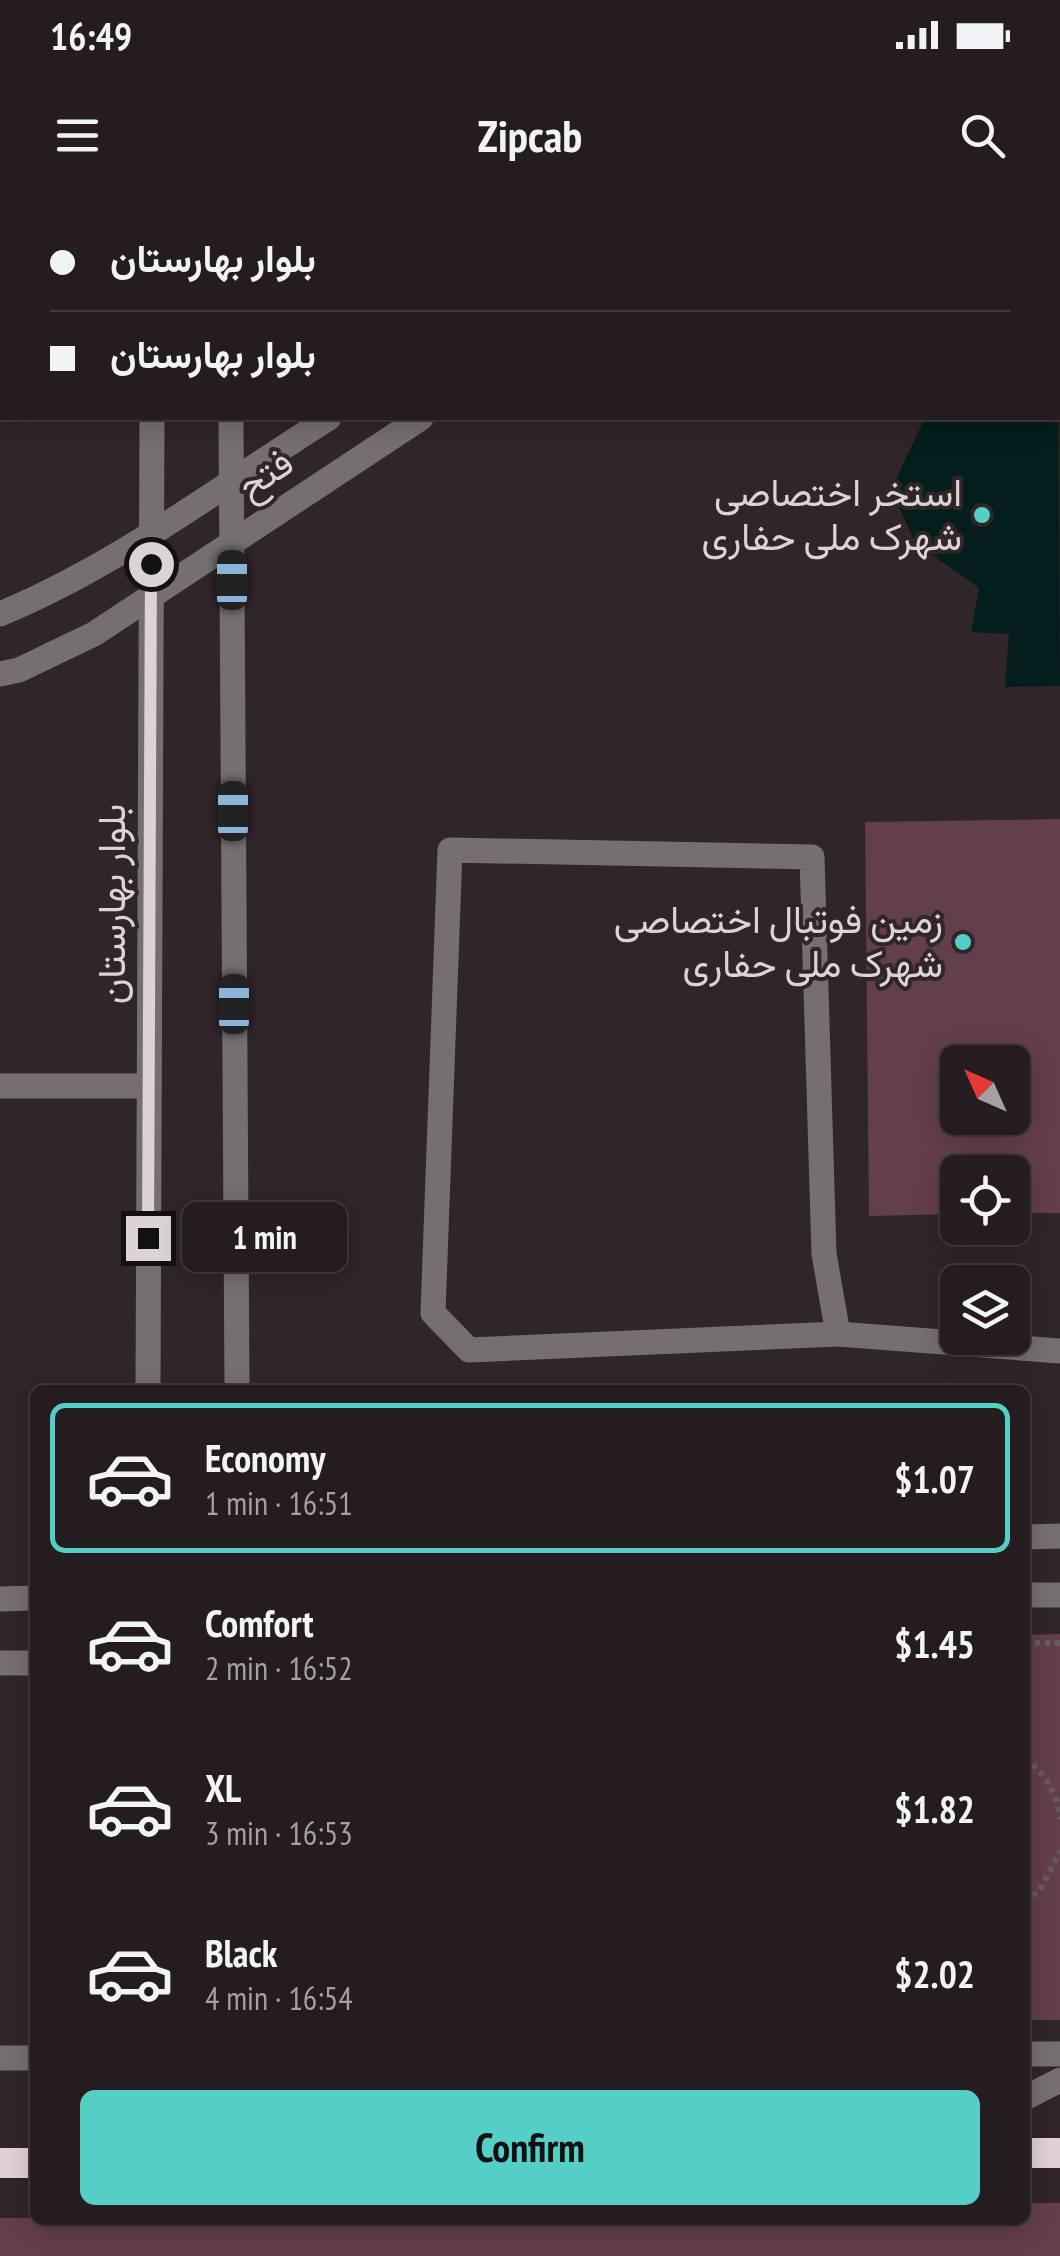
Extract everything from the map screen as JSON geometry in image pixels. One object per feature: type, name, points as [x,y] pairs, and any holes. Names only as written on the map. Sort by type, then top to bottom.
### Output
[{"type":"highway","points":[[1030,2153],[1060,2153]]},
{"type":"highway","points":[[0,2163],[30,2163]]},
{"type":"street","name":"بلوار بهارستان","points":[[148,1385],[152,420]]},
{"type":"street","points":[[230,420],[237,1385]]},
{"type":"street","name":"فتح","points":[[0,614],[54,592],[325,420]]},
{"type":"street","name":"فتح","points":[[0,674],[18,670],[94,634],[418,420]]},
{"type":"street","points":[[838,1334],[824,1254],[812,857],[450,850],[433,1313],[469,1350],[838,1334],[1060,1351]]},
{"type":"street","points":[[0,1086],[149,1086]]},
{"type":"street","points":[[1030,1537],[1060,1536]]},
{"type":"street","points":[[1030,1595],[1060,1595]]},
{"type":"street","points":[[0,1599],[30,1598]]},
{"type":"street","points":[[0,1663],[30,1663]]},
{"type":"street","points":[[1030,2054],[1060,2054]]},
{"type":"street","points":[[0,2058],[30,2058]]},
{"type":"street","points":[[1030,2095],[1060,2080]]},
{"type":"path","points":[[1030,1643],[1060,1643]]},
{"type":"path","points":[[1030,1761],[1038,1766],[1060,1806],[1060,1820]]},
{"type":"path","points":[[1030,1898],[1040,1890],[1060,1851]]},
{"type":"shaded area","name":"زمین فوتبال اختصاصی شهرک ملی حفاری","points":[[1060,819],[1060,1213],[1030,1213],[1030,1155],[940,1155],[940,1214],[869,1216],[865,822]]},
{"type":"shaded area","points":[[1060,1634],[1060,2020],[1030,2020],[1030,1635]]},
{"type":"shaded area","points":[[1030,2203],[1060,2203],[1060,2256],[0,2256],[0,2218],[30,2218],[30,2225],[1030,2225]]},
{"type":"water","name":"استخر اختصاصی شهرک ملی حفاری","points":[[924,420],[1058,420],[1060,686],[1005,687],[1009,634],[971,632],[979,588],[915,542],[891,489]]},
{"type":"place","name":"استخر اختصاصی شهرک ملی حفاری","points":[[982,515]]},
{"type":"place","name":"زمین فوتبال اختصاصی شهرک ملی حفاری","points":[[963,942]]},
{"type":"route","points":[[148,1238],[151,564]]}]
